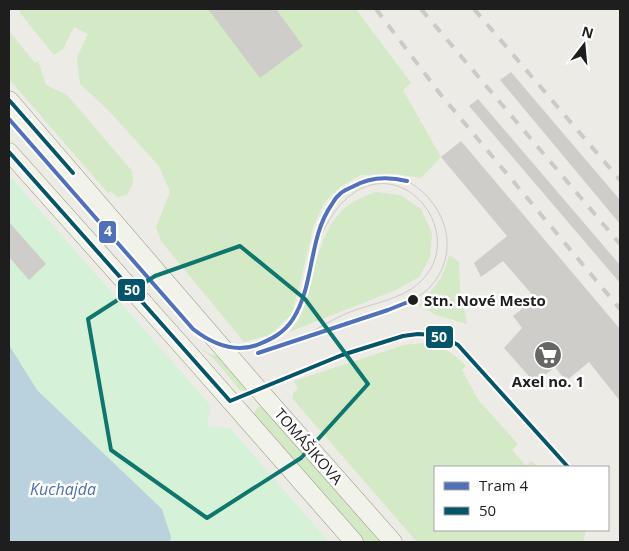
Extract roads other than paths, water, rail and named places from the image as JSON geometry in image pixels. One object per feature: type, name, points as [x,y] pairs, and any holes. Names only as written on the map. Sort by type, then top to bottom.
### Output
[{"type":"main road","name":"TOMÁŠIKOVA","points":[[9,100],[393,542]]},
{"type":"main road","name":"TOMÁŠIKOVA","points":[[9,152],[354,542]]},
{"type":"water","name":"Kuchajda","points":[[9,345],[37,390],[162,509],[171,537],[170,542],[9,542]]},
{"type":"tram line","name":"4","points":[[9,119],[193,329],[207,339],[231,347],[240,348],[257,345],[282,332],[293,319],[305,291],[315,246],[324,217],[340,194],[372,179],[392,178],[407,181]]},
{"type":"tram line","points":[[407,181],[431,201],[445,228],[447,243],[446,258],[440,272],[429,288],[413,300]]},
{"type":"tram line","points":[[299,339],[343,315],[412,289],[433,265],[437,245],[435,226],[426,208],[412,194],[395,185],[376,184],[355,192],[341,204],[329,220],[313,254]]},
{"type":"tram line","name":"4","points":[[258,353],[413,300]]},
{"type":"railway","points":[[376,9],[441,95],[620,309]]},
{"type":"railway","points":[[421,9],[620,244]]},
{"type":"railway","points":[[474,9],[620,180]]},
{"type":"place","name":"Stn. Nové Mesto","points":[[413,300]]},
{"type":"place","name":"Axel no. 1","points":[[548,355]]}]
